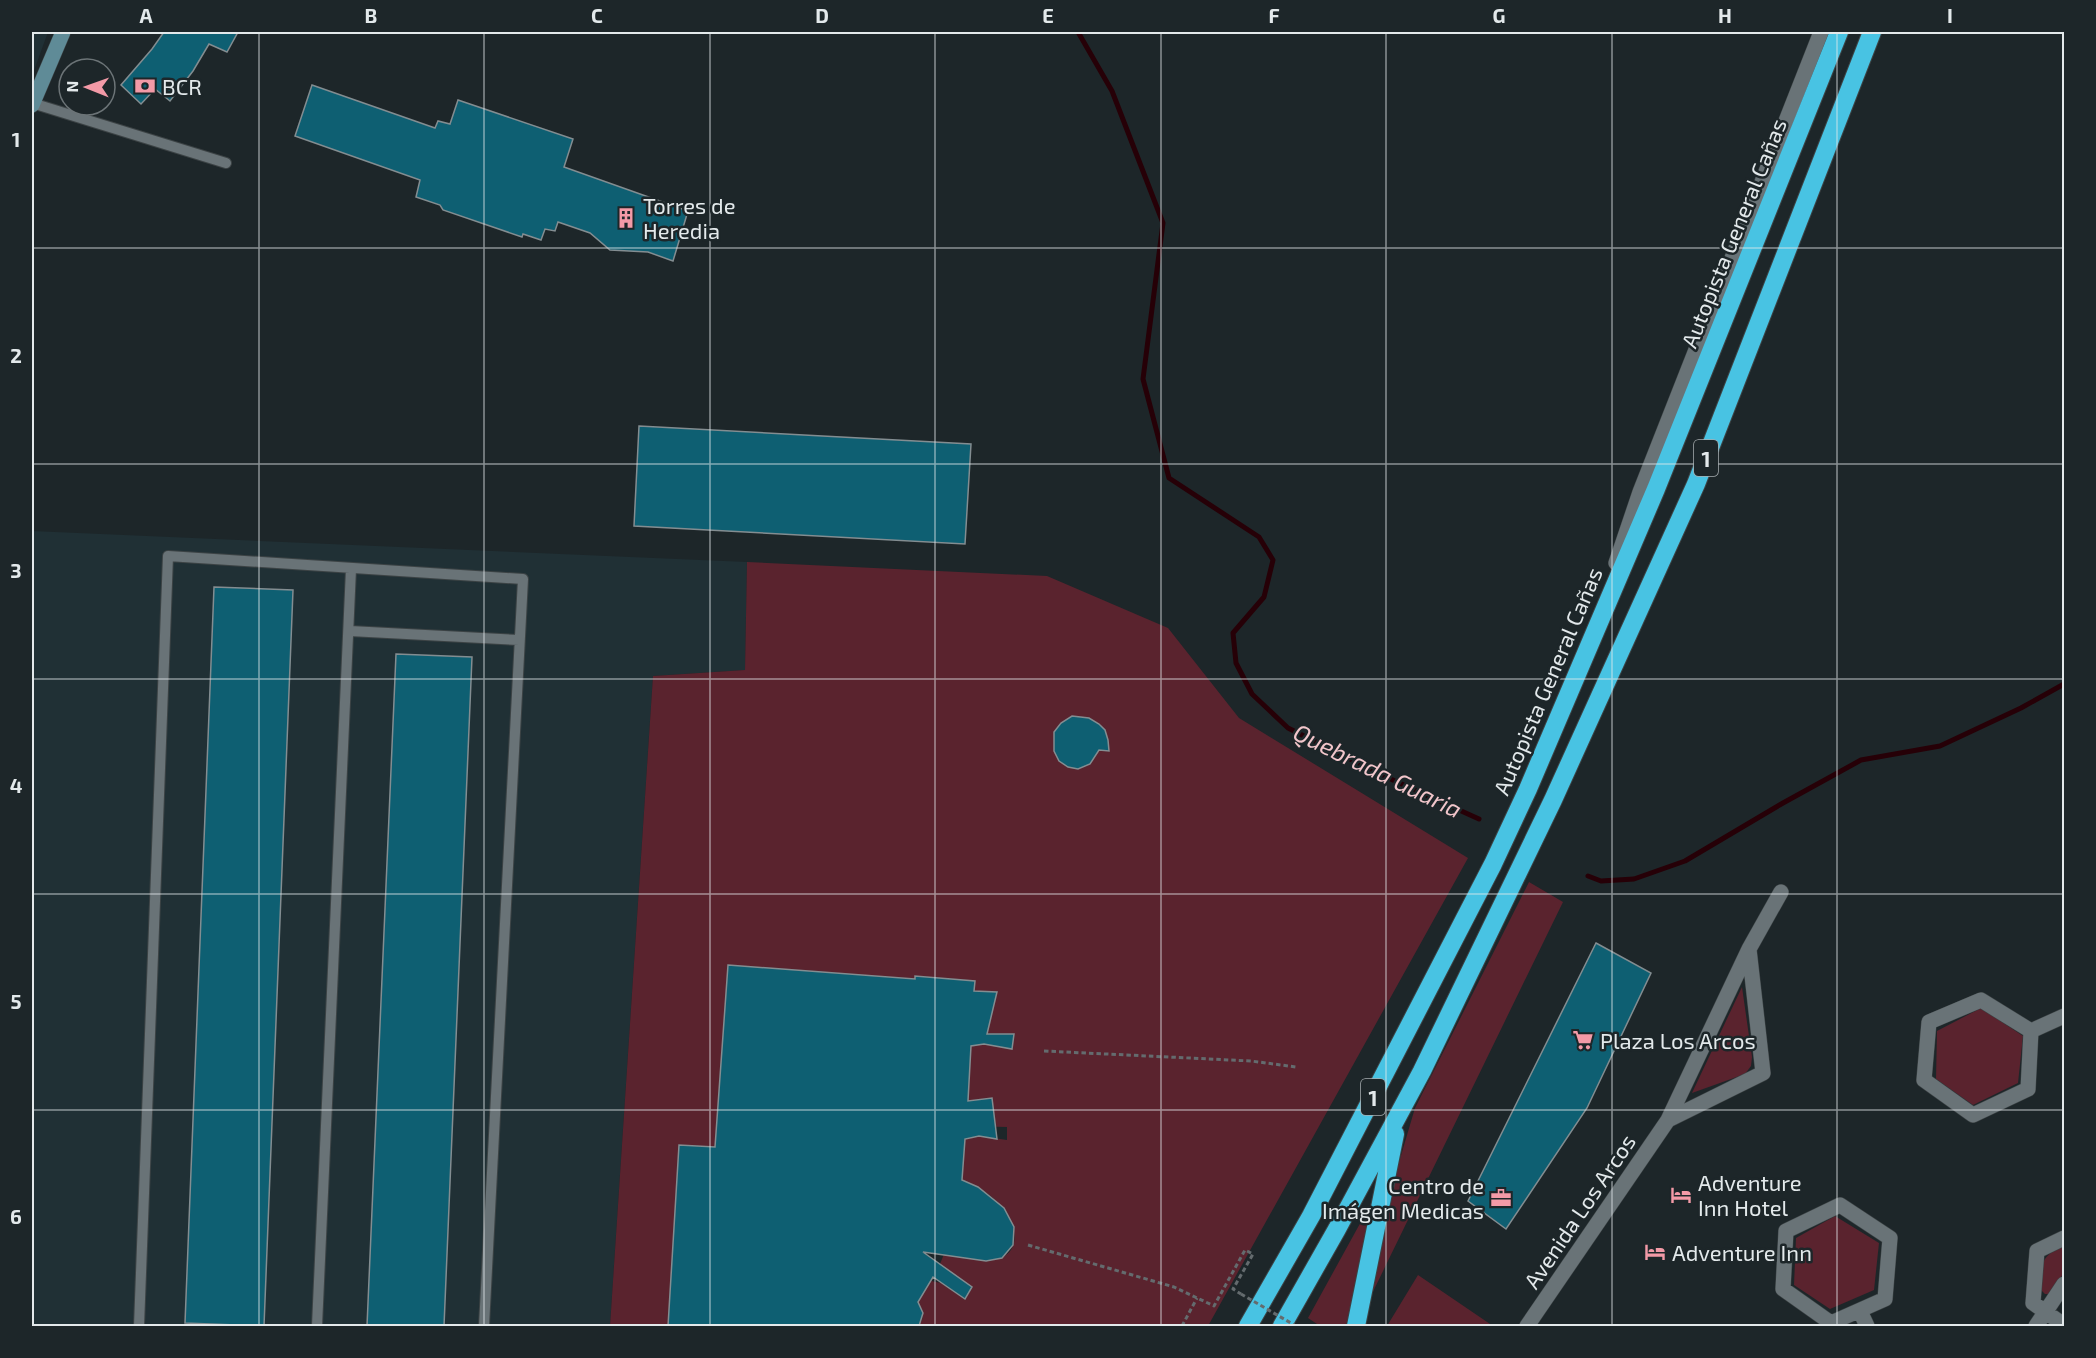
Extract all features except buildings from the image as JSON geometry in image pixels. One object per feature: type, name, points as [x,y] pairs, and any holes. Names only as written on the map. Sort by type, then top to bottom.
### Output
[{"type":"highway","name":"Autopista General Cañas","points":[[1248,1326],[1311,1216],[1493,864],[1528,789],[1656,489],[1839,32]]},
{"type":"highway","name":"1","points":[[1282,1326],[1399,1115],[1518,876],[1696,484],[1872,32]]},
{"type":"highway","points":[[1233,1326],[1244,1313],[1493,864]]},
{"type":"highway","points":[[1356,1326],[1399,1115]]},
{"type":"main road","points":[[32,104],[63,32]]},
{"type":"street","points":[[1585,655],[1640,492],[1821,32]]},
{"type":"street","name":"Avenida Los Arcos","points":[[1527,1326],[1668,1120],[1749,949],[1781,892]]},
{"type":"street","name":"Avenida Los Arcos","points":[[1668,1120],[1762,1073],[1749,949]]},
{"type":"street","points":[[1981,1000],[2031,1031],[2028,1089],[1991,1106],[1973,1114],[1924,1080],[1929,1022],[1981,1000]]},
{"type":"street","points":[[2031,1031],[2064,1016]]},
{"type":"street","points":[[1840,1205],[1890,1239],[1885,1299],[1860,1311],[1831,1323],[1783,1290],[1786,1231],[1840,1205]]},
{"type":"street","points":[[2064,1238],[2037,1251],[2033,1303],[2064,1325]]},
{"type":"street","points":[[2036,1326],[2064,1284]]},
{"type":"street","points":[[1860,1311],[1868,1326]]},
{"type":"lane","points":[[32,104],[226,163]]},
{"type":"lane","points":[[139,1326],[168,556],[523,579],[484,1326]]},
{"type":"lane","points":[[317,1326],[351,569]]},
{"type":"lane","points":[[350,631],[519,640]]},
{"type":"path","points":[[1044,1051],[1251,1061],[1296,1067]]},
{"type":"path","points":[[1028,1245],[1174,1287],[1214,1306],[1245,1250],[1253,1254],[1233,1289],[1296,1326]]},
{"type":"path","points":[[1182,1326],[1197,1298]]},
{"type":"shaded area","points":[[32,32],[48,32],[32,76]]},
{"type":"shaded area","points":[[32,531],[747,562],[745,670],[653,676],[610,1326],[32,1326]]},
{"type":"shaded area","points":[[747,562],[1047,576],[1168,628],[1239,718],[1468,858],[1208,1326],[918,1326],[923,1314],[917,1303],[931,1281],[941,1283],[965,1299],[972,1288],[940,1264],[946,1249],[975,1259],[996,1259],[1009,1252],[1014,1240],[1012,1225],[1003,1208],[986,1192],[962,1180],[965,1139],[979,1136],[1007,1140],[1007,1127],[967,1126],[971,1046],[986,1044],[1012,1049],[1014,1034],[971,1033],[974,981],[916,976],[915,979],[728,965],[715,1147],[679,1145],[668,1326],[610,1326],[653,676],[745,670]]},
{"type":"shaded area","points":[[1529,882],[1563,902],[1365,1308],[1397,1169],[1415,1108]]},
{"type":"shaded area","points":[[1742,987],[1752,1057],[1751,1066],[1745,1074],[1692,1093]]},
{"type":"shaded area","points":[[1981,1008],[2023,1036],[2018,1083],[1973,1105],[1936,1079],[1937,1031]]},
{"type":"shaded area","points":[[1379,1189],[1346,1326],[1320,1326],[1308,1318]]},
{"type":"shaded area","points":[[1835,1216],[1879,1243],[1874,1290],[1830,1309],[1794,1285],[1796,1238]]},
{"type":"shaded area","points":[[2064,1245],[2064,1272],[2051,1294],[2045,1294],[2042,1291],[2043,1263],[2050,1254]]},
{"type":"shaded area","points":[[1418,1275],[1493,1326],[1387,1326]]},
{"type":"waterway","name":"Quebrada Guaria","points":[[1078,32],[1112,91],[1163,223],[1143,379],[1169,478],[1259,537],[1273,560],[1264,597],[1233,633],[1236,663],[1252,694],[1288,728],[1384,776],[1479,819]]},
{"type":"waterway","name":"Quebrada Guaria","points":[[1588,876],[1601,881],[1634,879],[1685,861],[1861,760],[1940,746],[2021,708],[2064,684]]},
{"type":"place","name":"BCR","points":[[145,86]]},
{"type":"place","name":"Torres de Heredia","points":[[626,218]]},
{"type":"place","name":"Plaza Los Arcos","points":[[1583,1040]]},
{"type":"place","name":"Adventure Inn Hotel","points":[[1681,1195]]},
{"type":"place","name":"Centro de Imágen Medicas","points":[[1501,1198]]},
{"type":"place","name":"Adventure Inn","points":[[1655,1252]]}]
